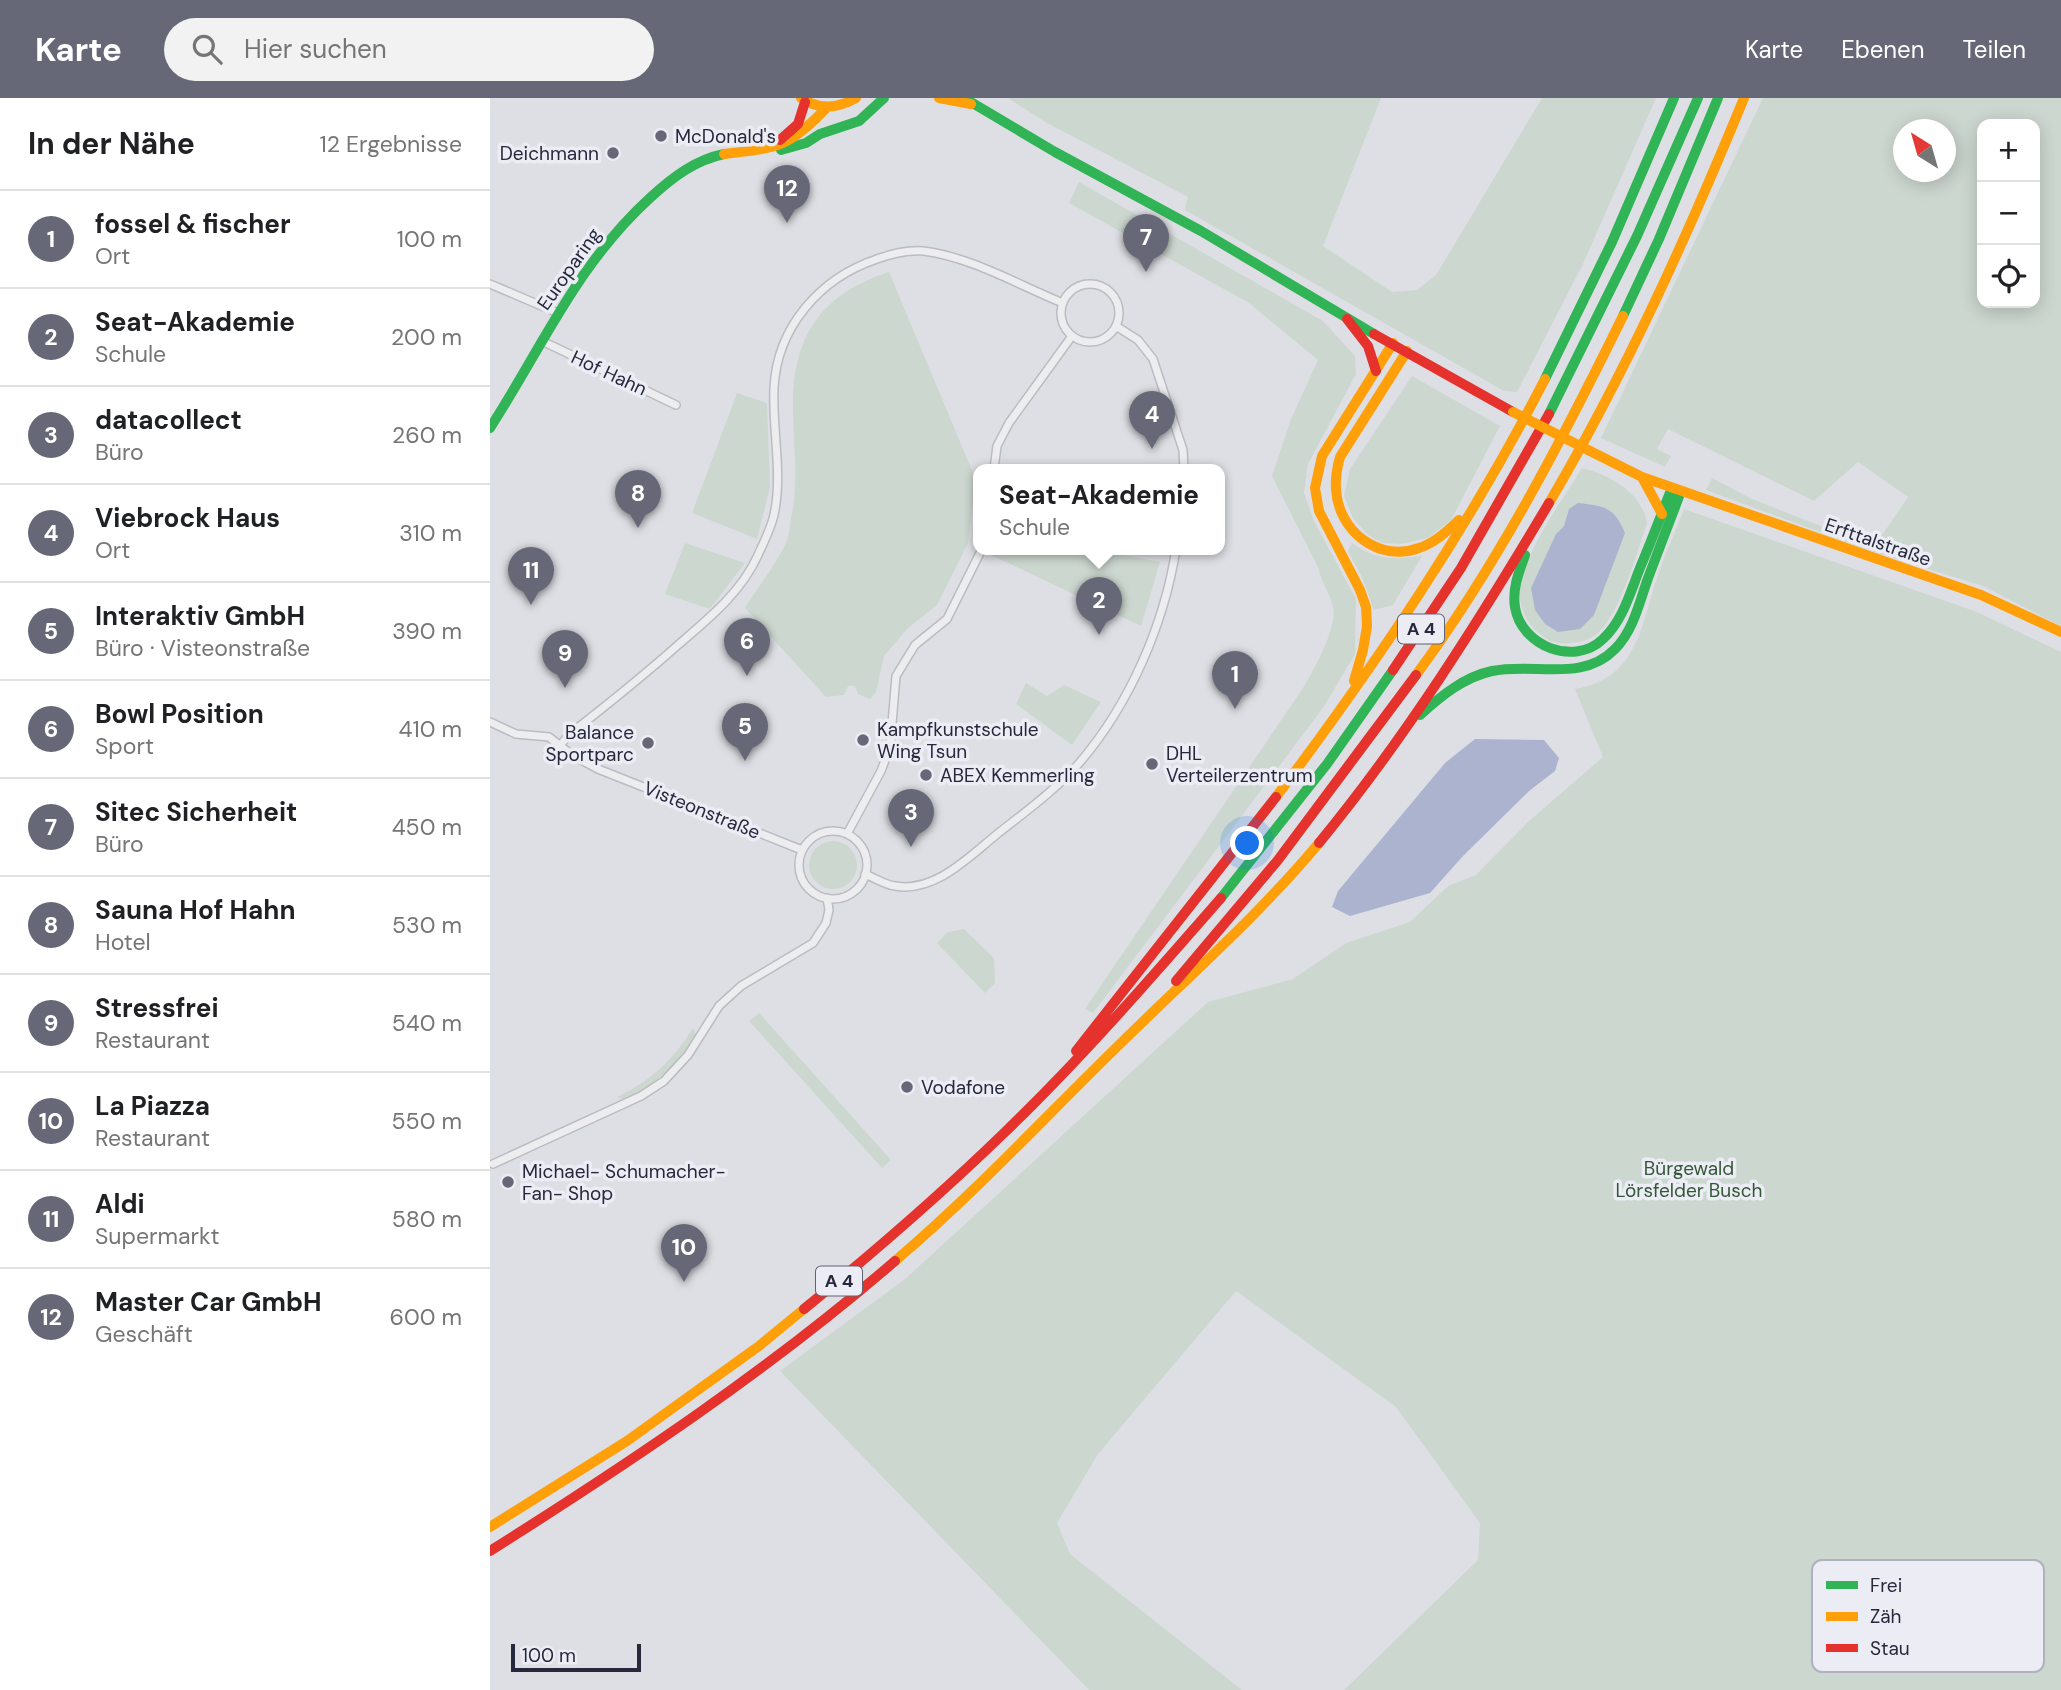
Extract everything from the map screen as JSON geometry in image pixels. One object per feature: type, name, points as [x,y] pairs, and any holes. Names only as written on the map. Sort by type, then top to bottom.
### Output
[{"type":"main road","points":[[749,150],[784,139],[796,128],[803,117],[803,100],[826,108],[842,105],[856,98]]},
{"type":"main road","points":[[749,150],[768,153],[806,143],[820,134],[859,121],[884,98]]},
{"type":"main road","name":"Erfttalstraße","points":[[939,98],[961,100],[1201,232],[1513,412],[1642,477],[1981,595],[2061,632]]},
{"type":"main road","points":[[1043,1093],[1299,765],[1379,655],[1476,502],[1585,299],[1674,98]]},
{"type":"main road","name":"A 4","points":[[490,1527],[616,1447],[726,1369],[810,1305],[891,1238],[968,1167],[1106,1031],[1201,924],[1308,791],[1420,631],[1478,538],[1574,366],[1625,265],[1698,98]]},
{"type":"main road","name":"A 4","points":[[490,1551],[686,1423],[892,1264],[1000,1166],[1120,1044],[1219,933],[1315,814],[1438,644],[1518,515],[1566,429],[1656,247],[1718,98]]},
{"type":"main road","points":[[1725,146],[1738,98]]},
{"type":"main road","points":[[1120,1044],[1277,893],[1321,840],[1406,727],[1533,532],[1605,403],[1672,268],[1744,98]]},
{"type":"main road","points":[[1725,146],[1752,98]]},
{"type":"main road","points":[[749,150],[785,144],[801,134],[826,108]]},
{"type":"main road","name":"Europaring","points":[[490,428],[558,313],[600,250],[652,197],[690,167],[705,159],[749,150]]},
{"type":"main road","points":[[1348,319],[1368,346],[1376,371]]},
{"type":"main road","points":[[1350,694],[1368,632],[1366,607],[1357,578],[1319,510],[1316,477],[1331,438],[1393,343]]},
{"type":"main road","points":[[1407,351],[1340,457],[1334,487],[1339,510],[1350,527],[1366,542],[1401,552],[1424,547],[1435,541],[1476,502]]},
{"type":"main road","points":[[1642,477],[1662,514]]},
{"type":"main road","points":[[1406,727],[1440,697],[1470,678],[1493,671],[1579,669],[1601,661],[1615,649],[1630,628],[1677,490]]},
{"type":"main road","points":[[1533,532],[1517,573],[1516,612],[1521,625],[1544,646],[1581,652],[1608,635],[1620,618],[1662,514],[1677,490]]},
{"type":"street","points":[[561,744],[722,606],[757,558],[774,516],[778,484],[775,388],[778,364],[791,329],[814,296],[828,284],[862,264],[888,255],[921,251],[957,258],[1063,303]]},
{"type":"street","points":[[490,284],[558,313]]},
{"type":"street","points":[[1083,284],[1101,286],[1110,291],[1119,307],[1116,326],[1104,338],[1096,341],[1079,340],[1072,336],[1062,321],[1063,303],[1067,294],[1083,284]]},
{"type":"street","points":[[1116,326],[1138,340],[1153,359],[1183,450],[1184,464]]},
{"type":"street","points":[[995,464],[998,446],[1009,423],[1072,336]]},
{"type":"street","name":"Hof Hahn","points":[[541,341],[676,405]]},
{"type":"street","points":[[847,834],[881,771],[890,747],[896,676],[915,645],[947,619],[979,555]]},
{"type":"street","points":[[865,874],[894,886],[914,887],[931,883],[960,865],[1064,779],[1108,726],[1130,687],[1153,635],[1169,586],[1175,555]]},
{"type":"street","name":"Visteonstraße","points":[[490,722],[516,734],[549,737],[572,755],[598,769],[802,850]]},
{"type":"street","points":[[826,831],[847,834],[861,846],[867,865],[865,874],[855,891],[846,896],[827,898],[817,895],[802,880],[799,860],[802,850],[817,835],[826,831]]},
{"type":"street","points":[[493,1164],[641,1096],[664,1081],[688,1055],[719,1006],[741,986],[813,943],[826,923],[829,910],[827,898]]},
{"type":"green space","points":[[1008,98],[1381,98],[1323,246],[1392,292],[1417,290],[1436,275],[1542,98],[1656,98],[1583,264],[1517,392],[1504,391],[1185,210],[1188,197],[1047,123]]},
{"type":"green space","points":[[1763,98],[2061,98],[2061,626],[1983,586],[1871,551],[1706,490],[1712,478],[1752,499],[1874,547],[1908,497],[1858,462],[1814,501],[1668,429],[1657,449],[1671,456],[1665,467],[1601,438]]},
{"type":"green space","points":[[1079,182],[1323,321],[1355,356],[1356,374],[1308,464],[1304,493],[1314,521],[1356,599],[1355,654],[1323,708],[1093,1013],[1085,1009],[1303,688],[1324,649],[1334,616],[1332,602],[1318,567],[1272,476],[1291,419],[1318,360],[1249,303],[1069,203]]},
{"type":"green space","points":[[889,272],[973,473],[973,504],[968,543],[937,605],[908,628],[884,656],[876,692],[870,699],[858,694],[855,686],[848,686],[844,695],[826,697],[745,608],[779,556],[789,534],[795,487],[794,381],[805,338],[829,305],[865,281]]},
{"type":"green space","points":[[1412,376],[1500,426],[1451,520],[1428,538],[1401,544],[1383,543],[1368,535],[1353,518],[1344,496],[1350,469]]},
{"type":"green space","points":[[737,393],[767,403],[770,487],[757,539],[692,513]]},
{"type":"green space","points":[[1582,468],[1603,475],[1624,487],[1639,503],[1647,524],[1627,581],[1607,623],[1589,639],[1554,642],[1531,625],[1522,607],[1520,587],[1523,573],[1537,542]],"holes":[[[1564,526],[1603,587],[1594,615],[1548,555],[1556,534]]]},
{"type":"green space","name":"Bürgewald Lörsfelder Busch","points":[[1684,509],[1977,612],[2061,652],[2061,1690],[1344,1690],[1478,1560],[1480,1523],[1396,1407],[1236,1291],[1098,1454],[1057,1523],[1070,1554],[1242,1690],[1089,1690],[780,1371],[905,1279],[1208,1002],[1293,979],[1346,943],[1410,922],[1448,886],[1476,875],[1529,821],[1603,757],[1575,689],[1596,683],[1612,674],[1624,662],[1641,630],[1661,567]]},
{"type":"green space","points":[[685,543],[745,563],[710,609],[665,594]]},
{"type":"green space","points":[[1352,543],[1377,556],[1422,556],[1393,605],[1374,610],[1362,577],[1348,551]]},
{"type":"green space","points":[[991,555],[1123,555],[1160,562],[1141,626]]},
{"type":"green space","points":[[1026,683],[1047,696],[1064,685],[1101,702],[1072,745],[1016,704]]},
{"type":"green space","points":[[833,841],[850,848],[857,865],[850,882],[833,889],[816,882],[809,865],[816,848]]},
{"type":"green space","points":[[964,929],[994,958],[995,983],[985,993],[937,943],[948,932]]},
{"type":"green space","points":[[759,1013],[891,1160],[882,1168],[749,1021]]},
{"type":"green space","points":[[693,1028],[696,1035],[682,1055],[665,1072],[625,1100],[617,1097],[661,1068]]},
{"type":"water","points":[[1578,503],[1608,509],[1617,518],[1625,533],[1594,615],[1580,629],[1558,632],[1545,624],[1535,610],[1531,588],[1556,534],[1564,526],[1569,509]]},
{"type":"water","points":[[1475,739],[1544,740],[1559,758],[1555,771],[1529,791],[1430,893],[1350,916],[1332,907],[1338,891],[1445,763]]},
{"type":"traffic: fast","points":[[781,150],[806,143],[820,134],[859,121],[884,98]]},
{"type":"traffic: fast","points":[[964,98],[1055,152],[1201,231],[1374,334]]},
{"type":"traffic: fast","points":[[1545,379],[1612,242],[1674,98]]},
{"type":"traffic: fast","points":[[1549,414],[1637,236],[1698,98]]},
{"type":"traffic: fast","points":[[1623,316],[1659,239],[1718,98]]},
{"type":"traffic: fast","points":[[490,428],[582,278],[625,223],[676,176],[703,160],[724,154]]},
{"type":"traffic: fast","points":[[1525,555],[1514,594],[1519,621],[1538,642],[1550,648],[1578,651],[1591,647],[1610,632],[1621,615],[1672,488]]},
{"type":"traffic: fast","points":[[1420,715],[1453,688],[1482,674],[1508,669],[1573,669],[1588,666],[1615,649],[1635,617],[1681,491]]},
{"type":"traffic: fast","points":[[1221,898],[1327,764],[1393,670]]},
{"type":"traffic: slow","points":[[801,98],[815,105],[828,107],[856,98]]},
{"type":"traffic: slow","points":[[939,98],[971,104]]},
{"type":"traffic: slow","points":[[1549,503],[1604,405],[1654,304],[1744,98]]},
{"type":"traffic: slow","points":[[724,154],[781,144],[802,131],[826,108]]},
{"type":"traffic: slow","points":[[1416,675],[1474,590],[1527,500],[1623,316]]},
{"type":"traffic: slow","points":[[1354,681],[1367,626],[1366,607],[1319,511],[1315,488],[1322,456],[1393,343]]},
{"type":"traffic: slow","points":[[1407,351],[1340,457],[1336,481],[1338,504],[1344,518],[1363,540],[1389,551],[1425,546],[1459,520]]},
{"type":"traffic: slow","points":[[1276,797],[1420,594],[1485,488],[1545,379]]},
{"type":"traffic: slow","points":[[1513,412],[1590,451]]},
{"type":"traffic: slow","points":[[1590,451],[1642,477],[1981,595],[2061,632]]},
{"type":"traffic: slow","points":[[1642,477],[1662,514]]},
{"type":"traffic: slow","points":[[895,1261],[982,1181],[1223,945],[1319,843]]},
{"type":"traffic: slow","points":[[490,1527],[627,1441],[759,1346],[804,1309]]},
{"type":"traffic: jam","points":[[780,140],[798,124],[805,102]]},
{"type":"traffic: jam","points":[[1347,319],[1368,346],[1376,371]]},
{"type":"traffic: jam","points":[[1374,334],[1513,412]]},
{"type":"traffic: jam","points":[[1393,670],[1461,568],[1549,414]]},
{"type":"traffic: jam","points":[[1319,843],[1412,720],[1496,591],[1549,503]]},
{"type":"traffic: jam","points":[[1176,981],[1278,860],[1416,675]]},
{"type":"traffic: jam","points":[[1076,1051],[1276,797]]},
{"type":"traffic: jam","points":[[804,1309],[931,1201],[1033,1105],[1115,1018],[1221,898]]},
{"type":"traffic: jam","points":[[490,1551],[698,1414],[798,1340],[895,1261]]},
{"type":"place","name":"McDonald's","points":[[661,136]]},
{"type":"place","name":"Deichmann","points":[[613,153]]},
{"type":"place","name":"Master Car GmbH","points":[[787,223]]},
{"type":"place","name":"Sitec Sicherheit","points":[[1146,272]]},
{"type":"place","name":"Viebrock Haus","points":[[1152,449]]},
{"type":"place","name":"Sauna Hof Hahn","points":[[638,528]]},
{"type":"place","name":"Aldi","points":[[531,605]]},
{"type":"place","name":"Seat-Akademie","points":[[1099,635]]},
{"type":"place","name":"Bowl Position","points":[[747,676]]},
{"type":"place","name":"Stressfrei","points":[[565,688]]},
{"type":"place","name":"fossel & fischer","points":[[1235,709]]},
{"type":"place","name":"Kampfkunstschule Wing Tsun","points":[[863,740]]},
{"type":"place","name":"Balance Sportparc","points":[[648,743]]},
{"type":"place","name":"Interaktiv GmbH","points":[[745,761]]},
{"type":"place","name":"DHL Verteilerzentrum","points":[[1152,764]]},
{"type":"place","name":"ABEX Kemmerling","points":[[926,775]]},
{"type":"place","name":"datacollect","points":[[911,847]]},
{"type":"place","name":"Vodafone","points":[[907,1087]]},
{"type":"place","name":"Michael- Schumacher- Fan- Shop","points":[[508,1182]]},
{"type":"place","name":"La Piazza","points":[[684,1282]]}]
